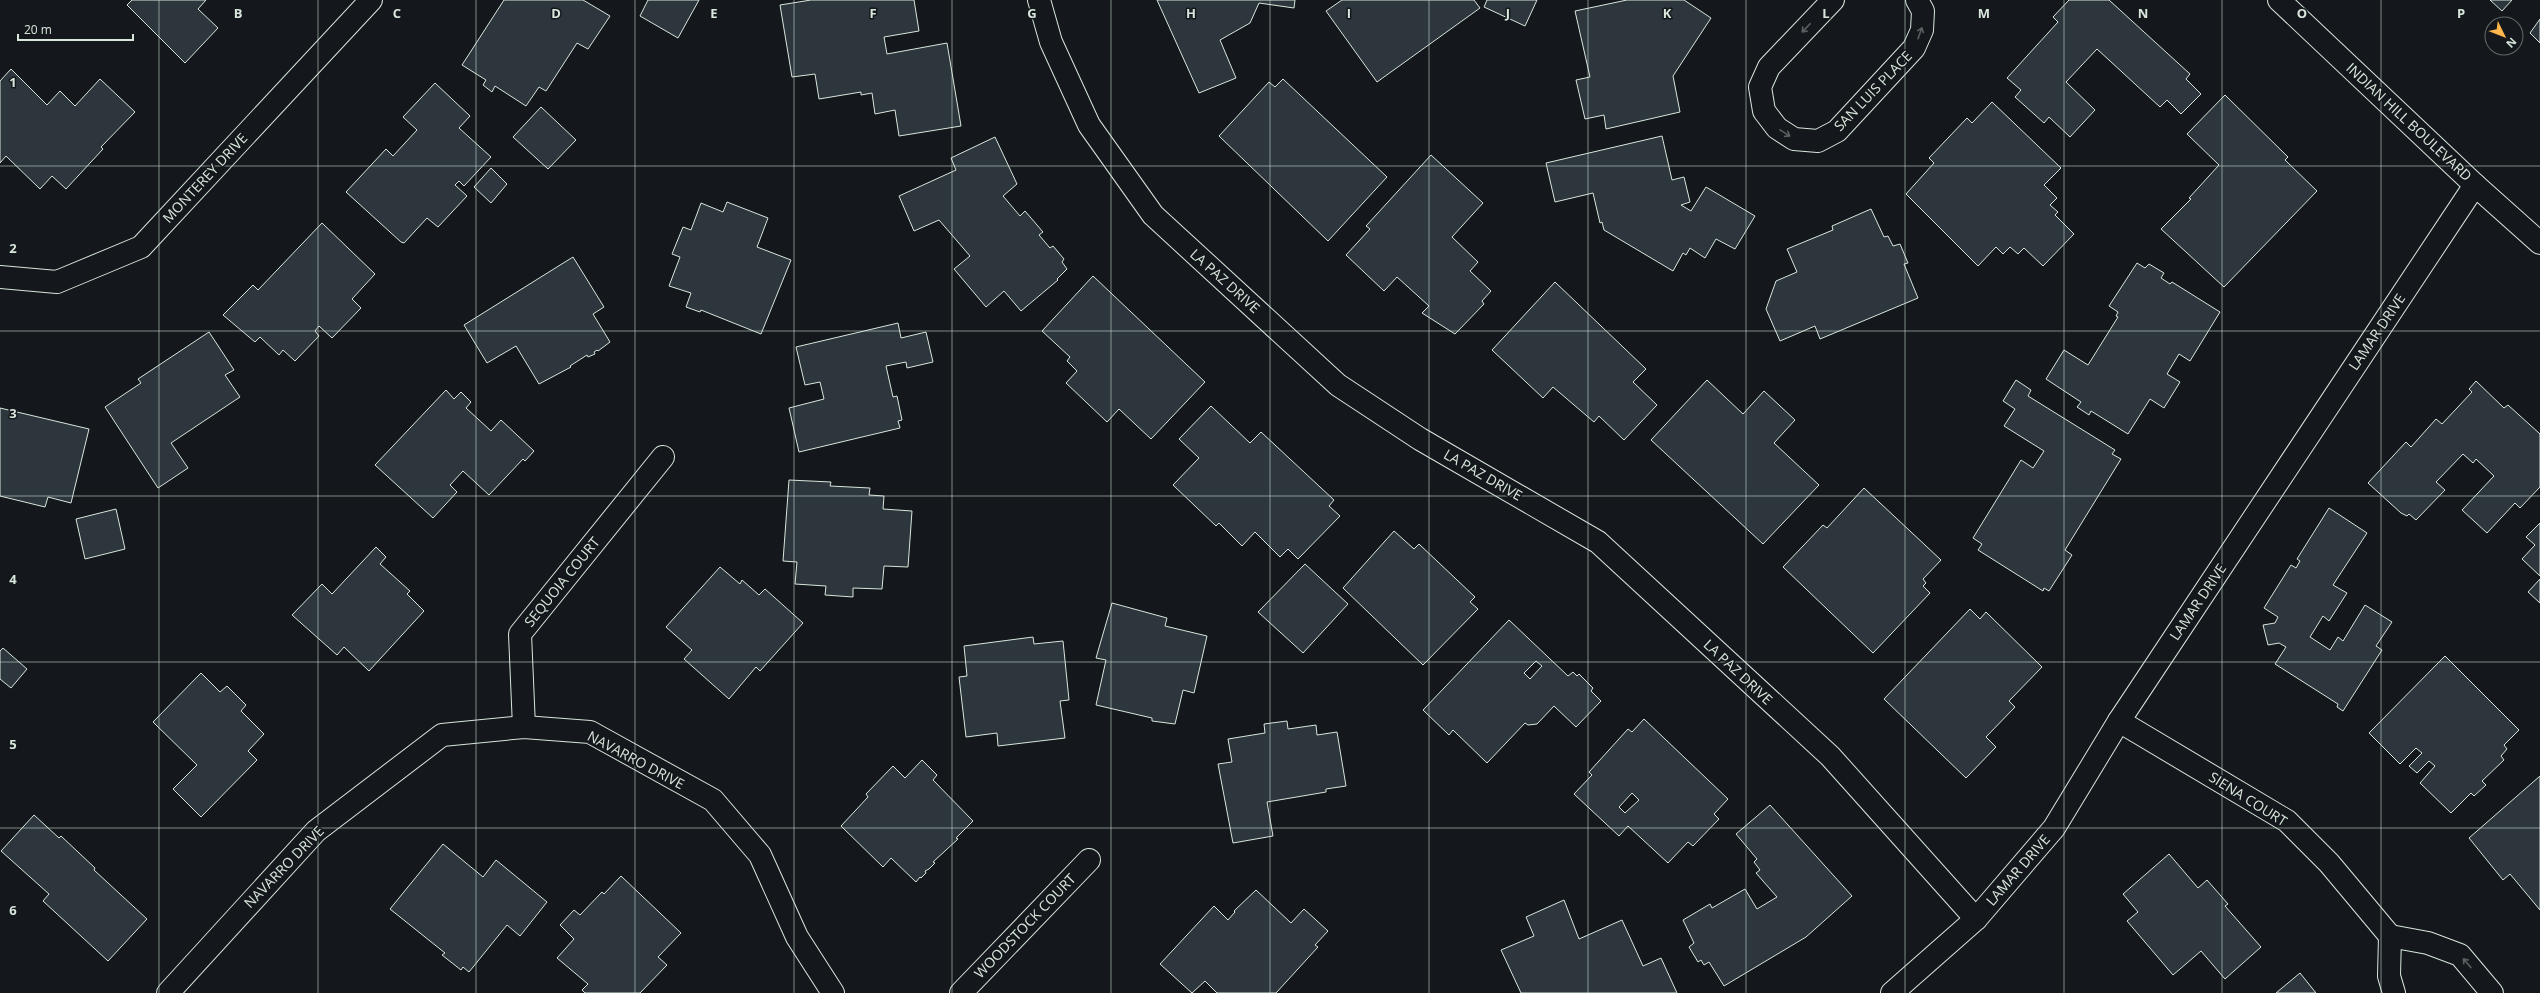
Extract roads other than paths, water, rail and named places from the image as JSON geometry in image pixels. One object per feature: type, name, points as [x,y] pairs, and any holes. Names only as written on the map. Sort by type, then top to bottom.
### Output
[{"type":"street","name":"MONTEREY DRIVE","points":[[0,277],[57,282],[141,247],[371,0]]},
{"type":"street","name":"LA PAZ DRIVE","points":[[1040,0],[1051,42],[1089,126],[1153,215],[1338,384],[1420,439],[1598,542],[1830,756],[1976,919]]},
{"type":"street","name":"SAN LUIS PLACE","points":[[1833,0],[1769,67],[1760,87],[1764,111],[1777,128],[1794,139],[1818,141],[1837,131],[1914,48],[1922,30],[1923,12],[1917,0]]},
{"type":"street","name":"INDIAN HILL BOULEVARD","points":[[2279,0],[2475,185],[2540,243]]},
{"type":"street","name":"LAMAR DRIVE","points":[[1892,993],[1976,919],[2054,828],[2119,721],[2475,185]]},
{"type":"street","name":"SEQUOIA COURT","points":[[524,727],[520,634],[663,457]]},
{"type":"street","name":"SIENA COURT","points":[[2119,721],[2287,821],[2329,863],[2390,936]]},
{"type":"street","name":"NAVARRO DRIVE","points":[[168,993],[316,831],[442,735],[524,727],[590,732],[713,800],[760,855],[797,937],[833,993]]},
{"type":"street","name":"WOODSTOCK COURT","points":[[961,993],[1089,860]]},
{"type":"street","points":[[2394,993],[2389,976],[2390,936],[2428,943],[2460,955],[2492,993]]}]
